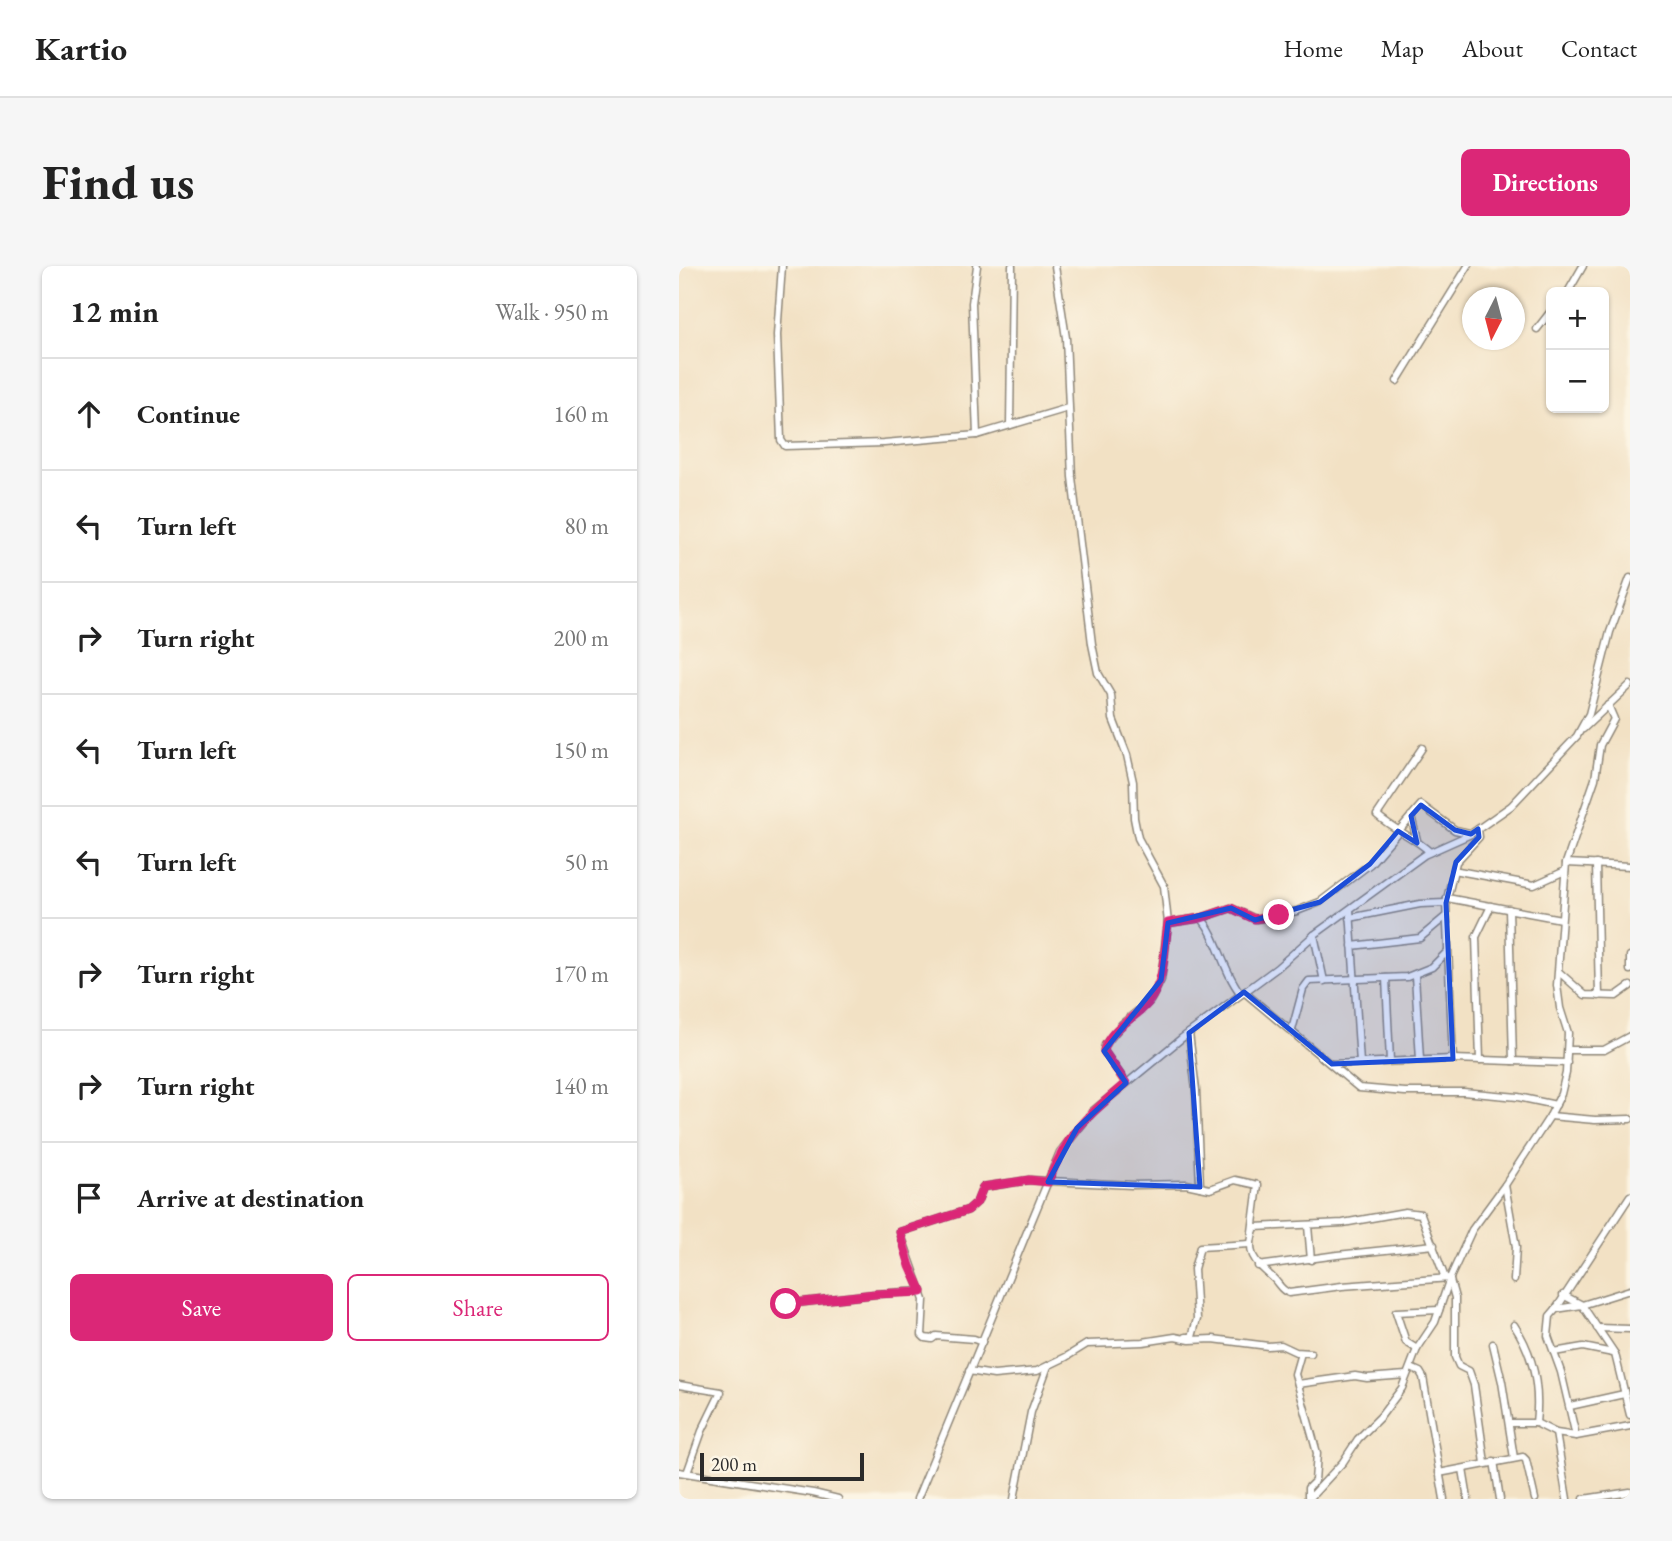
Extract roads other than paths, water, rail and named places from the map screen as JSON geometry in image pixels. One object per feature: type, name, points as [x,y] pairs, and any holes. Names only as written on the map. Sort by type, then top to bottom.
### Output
[{"type":"street","points":[[782,266],[777,335],[781,440],[785,446],[897,442],[977,435],[1068,408]]},
{"type":"street","points":[[977,266],[972,303],[977,435]]},
{"type":"street","points":[[1010,425],[1011,266]]},
{"type":"street","points":[[1055,266],[1066,338],[1072,477],[1092,644],[1098,673],[1111,695],[1113,719],[1127,755],[1133,782],[1133,818],[1138,838],[1164,886],[1168,923],[1161,980],[1150,1001],[1122,1024],[1105,1045],[1104,1051],[1126,1083]]},
{"type":"street","points":[[1397,381],[1468,266]]},
{"type":"street","points":[[1571,287],[1583,266]]},
{"type":"street","points":[[1537,329],[1546,317]]},
{"type":"street","points":[[1577,736],[1589,714],[1610,632],[1630,578]]},
{"type":"street","points":[[916,1499],[1060,1152],[1077,1128],[1126,1083],[1314,935],[1430,852],[1471,834],[1511,806],[1630,685]]},
{"type":"street","points":[[1309,1499],[1402,1388],[1417,1349],[1439,1310],[1447,1278],[1472,1230],[1505,1185],[1550,1116],[1561,1094],[1568,1050],[1568,1033],[1560,1008],[1559,972],[1565,871],[1595,779],[1598,753],[1614,719],[1608,705]]},
{"type":"street","points":[[1422,748],[1377,812],[1378,817],[1417,840],[1430,852]]},
{"type":"street","points":[[1168,923],[1201,918],[1231,908],[1256,919],[1297,911],[1319,902],[1370,864],[1422,805],[1455,830],[1471,834]]},
{"type":"street","points":[[1411,816],[1417,840]]},
{"type":"street","points":[[1453,1059],[1446,901],[1456,862],[1479,837],[1478,829]]},
{"type":"street","points":[[1566,863],[1630,866]]},
{"type":"street","points":[[1596,864],[1599,996]]},
{"type":"street","points":[[1453,870],[1535,885],[1565,871]]},
{"type":"street","points":[[1350,918],[1446,901],[1561,919]]},
{"type":"street","points":[[1480,1060],[1476,937],[1490,906]]},
{"type":"street","points":[[1509,909],[1513,1061]]},
{"type":"street","points":[[1350,910],[1360,1063]]},
{"type":"street","points":[[1352,946],[1420,938],[1445,917]]},
{"type":"street","points":[[1201,918],[1210,930],[1232,982],[1359,1088],[1405,1092],[1463,1092],[1518,1097],[1556,1105]]},
{"type":"street","points":[[1314,935],[1324,981]]},
{"type":"street","points":[[1292,1030],[1305,985],[1309,981],[1415,975],[1432,967],[1447,952]]},
{"type":"street","points":[[1630,956],[1630,970]]},
{"type":"street","points":[[1559,972],[1585,995],[1616,996],[1630,986]]},
{"type":"street","points":[[1415,975],[1420,1060]]},
{"type":"street","points":[[1386,978],[1390,1061]]},
{"type":"street","points":[[1189,1033],[1196,1090],[1200,1187]]},
{"type":"street","points":[[1568,1050],[1604,1050],[1630,1036]]},
{"type":"street","points":[[1332,1064],[1453,1059],[1567,1063]]},
{"type":"street","points":[[1550,1116],[1595,1120],[1630,1119]]},
{"type":"street","points":[[982,1342],[936,1336],[932,1339],[922,1335],[925,1316],[922,1292],[910,1266],[900,1232],[968,1210],[977,1202],[983,1187],[1029,1180],[1186,1184],[1210,1189],[1235,1180],[1258,1185],[1251,1251],[1258,1266],[1274,1278],[1284,1292],[1447,1278]]},
{"type":"street","points":[[1505,1185],[1516,1247],[1514,1280]]},
{"type":"street","points":[[1576,1436],[1548,1329],[1550,1316],[1630,1196]]},
{"type":"street","points":[[1251,1241],[1255,1227],[1308,1226],[1405,1212],[1421,1214],[1455,1298],[1455,1357],[1459,1366],[1469,1371],[1474,1385],[1485,1463]]},
{"type":"street","points":[[1308,1226],[1311,1260]]},
{"type":"street","points":[[969,1371],[1010,1374],[1037,1371],[1087,1344],[1192,1337],[1197,1318],[1194,1269],[1200,1247],[1251,1241]]},
{"type":"street","points":[[1258,1266],[1434,1245]]},
{"type":"street","points":[[1556,1309],[1582,1305],[1630,1290]]},
{"type":"street","points":[[786,1304],[875,1294],[922,1292]]},
{"type":"street","points":[[1563,1295],[1582,1305],[1615,1354],[1630,1415]]},
{"type":"street","points":[[1417,1349],[1406,1342],[1396,1312],[1439,1310]]},
{"type":"street","points":[[1514,1325],[1525,1342],[1538,1386],[1536,1423]]},
{"type":"street","points":[[1597,1328],[1630,1329]]},
{"type":"street","points":[[1175,1337],[1280,1345],[1301,1353],[1311,1353]]},
{"type":"street","points":[[1493,1344],[1514,1458]]},
{"type":"street","points":[[1554,1352],[1583,1347],[1615,1354]]},
{"type":"street","points":[[1301,1353],[1295,1374],[1317,1453],[1315,1481],[1308,1488],[1309,1499]]},
{"type":"street","points":[[1014,1499],[1031,1412],[1048,1366]]},
{"type":"street","points":[[1411,1368],[1420,1371],[1423,1377],[1431,1411],[1444,1499]]},
{"type":"street","points":[[1298,1384],[1355,1376],[1367,1378],[1406,1375]]},
{"type":"street","points":[[679,1385],[721,1392],[683,1472],[838,1499]]},
{"type":"street","points":[[1570,1406],[1624,1394]]},
{"type":"street","points":[[1509,1423],[1536,1423],[1556,1433],[1576,1436],[1630,1426]]},
{"type":"street","points":[[1556,1433],[1567,1499]]},
{"type":"street","points":[[1439,1473],[1523,1457],[1535,1499]]},
{"type":"street","points":[[1494,1461],[1500,1499]]},
{"type":"street","points":[[1464,1469],[1468,1499]]},
{"type":"street","points":[[1584,1499],[1630,1492]]}]
